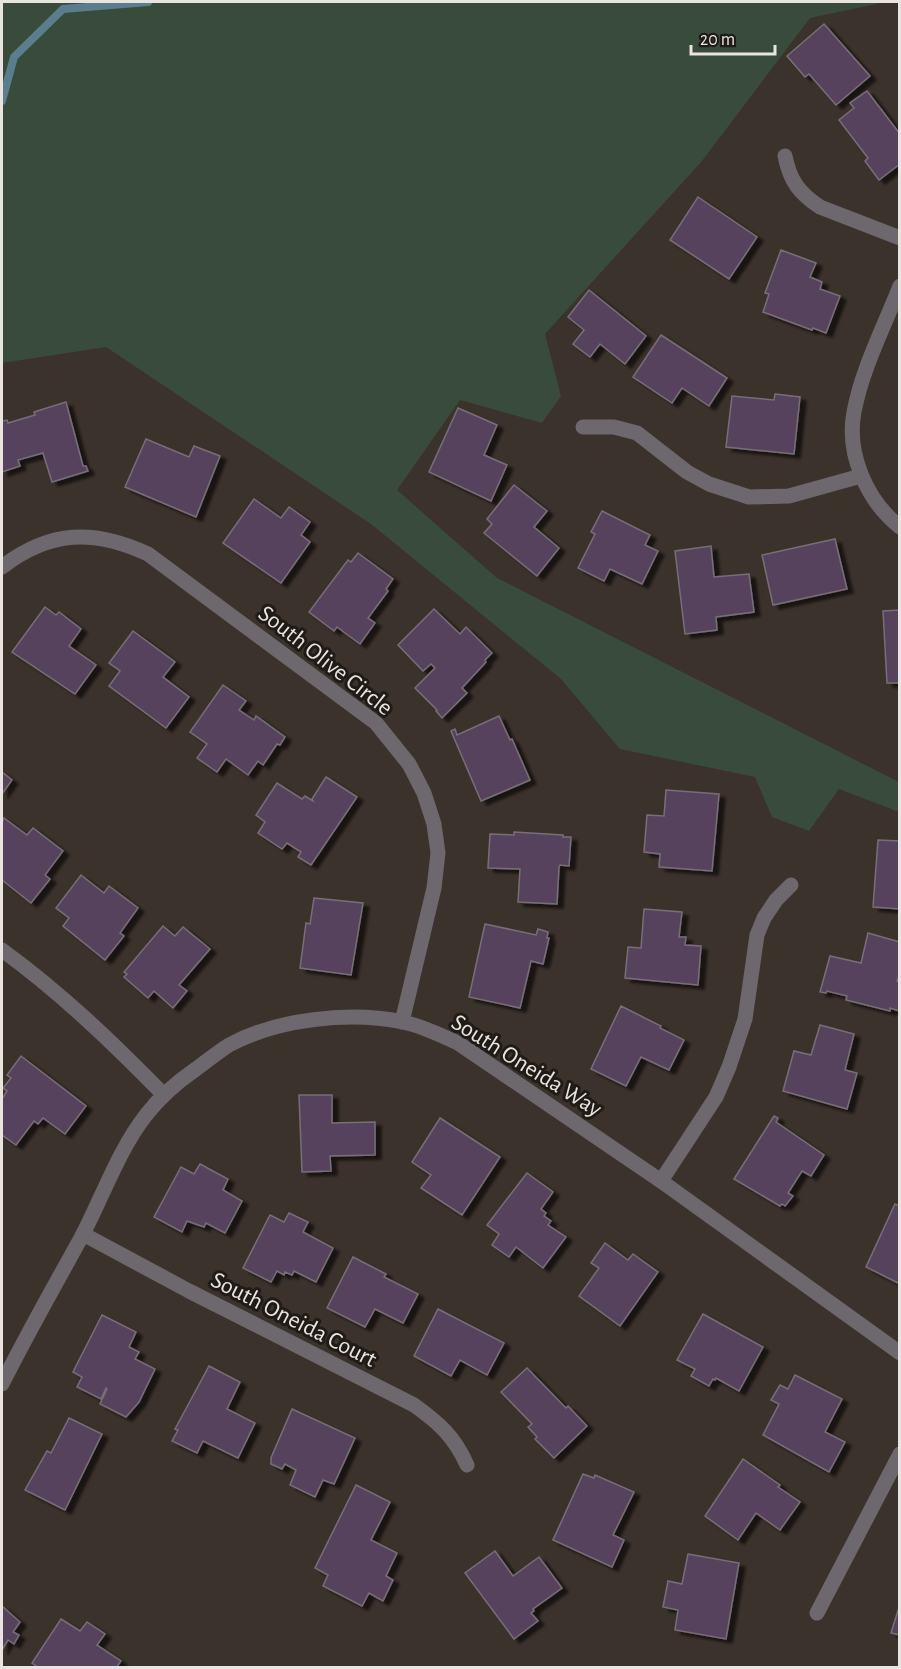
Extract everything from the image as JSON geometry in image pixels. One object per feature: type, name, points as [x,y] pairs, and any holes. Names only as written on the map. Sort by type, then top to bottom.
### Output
[{"type":"street","points":[[785,156],[795,185],[811,201],[820,207],[900,238]]},
{"type":"street","points":[[900,286],[864,376],[854,412],[853,430],[856,460],[861,476],[890,519],[900,527]]},
{"type":"street","points":[[583,427],[614,427],[637,433],[687,472],[708,484],[749,497],[789,496],[861,476]]},
{"type":"street","name":"South Olive Circle","points":[[2,567],[12,559],[55,539],[100,537],[125,543],[148,554],[376,723],[410,764],[424,793],[434,824],[438,853],[434,888],[402,1022]]},
{"type":"street","points":[[661,1181],[716,1097],[745,1019],[757,935],[764,918],[776,900],[791,885]]},
{"type":"street","points":[[2,950],[109,1038],[163,1094]]},
{"type":"street","name":"South Oneida Way","points":[[2,1384],[6,1364],[83,1234],[126,1147],[145,1116],[163,1094],[229,1046],[257,1033],[280,1026],[338,1018],[368,1018],[402,1022],[458,1043],[661,1181],[900,1353]]},
{"type":"street","name":"South Oneida Court","points":[[83,1234],[189,1291],[414,1405],[445,1429],[458,1446],[467,1465]]},
{"type":"street","points":[[817,1613],[900,1454]]},
{"type":"green space","points":[[2,2],[886,2],[810,18],[702,161],[545,334],[561,396],[542,423],[460,400],[397,490],[497,578],[899,782],[899,812],[839,789],[809,831],[772,817],[755,777],[620,749],[561,679],[371,524],[106,347],[2,363]]},
{"type":"building","points":[[824,24],[870,76],[836,105],[809,74],[805,77],[787,56]]},
{"type":"building","points":[[867,91],[900,134],[900,164],[879,180],[865,161],[868,158],[839,120],[854,108],[850,103]]},
{"type":"building","points":[[698,197],[757,237],[729,279],[670,240]]},
{"type":"building","points":[[781,250],[816,263],[810,277],[822,282],[820,289],[840,296],[826,333],[763,312],[769,294],[765,293]]},
{"type":"building","points":[[589,290],[646,336],[625,364],[600,344],[590,357],[573,344],[584,330],[568,317]]},
{"type":"building","points":[[661,335],[727,378],[709,406],[682,388],[672,403],[633,377]]},
{"type":"building","points":[[775,394],[800,397],[794,454],[726,447],[732,396],[774,400]]},
{"type":"building","points":[[66,402],[83,466],[86,466],[88,471],[52,482],[43,453],[18,460],[20,466],[2,472],[2,421],[7,420],[8,423],[35,415],[34,412]]},
{"type":"building","points":[[458,408],[497,425],[484,455],[507,465],[491,501],[429,472]]},
{"type":"building","points":[[146,439],[189,457],[194,446],[220,456],[196,517],[125,487]]},
{"type":"building","points":[[514,485],[547,511],[534,527],[559,548],[537,576],[484,533],[492,524],[487,519]]},
{"type":"building","points":[[254,499],[281,518],[289,507],[310,522],[301,535],[310,542],[281,583],[223,543]]},
{"type":"building","points":[[602,511],[650,535],[645,545],[658,551],[642,584],[610,569],[604,581],[578,568],[595,534],[591,532]]},
{"type":"building","points":[[835,539],[847,589],[773,605],[762,555]]},
{"type":"building","points":[[711,546],[714,577],[749,574],[754,612],[716,617],[717,630],[685,634],[675,551]]},
{"type":"building","points":[[358,553],[393,579],[386,589],[388,591],[368,618],[375,623],[360,644],[337,627],[334,631],[309,612],[348,560],[351,562]]},
{"type":"building","points":[[45,607],[56,615],[59,612],[81,629],[69,646],[96,665],[75,694],[12,652]]},
{"type":"building","points":[[434,609],[460,634],[466,627],[492,653],[462,688],[467,693],[442,718],[415,688],[435,668],[431,664],[423,671],[398,645]]},
{"type":"building","points":[[900,610],[900,683],[887,683],[883,611]]},
{"type":"building","points":[[133,631],[175,662],[163,677],[189,697],[166,728],[109,686],[120,671],[109,663]]},
{"type":"building","points":[[223,685],[246,701],[239,710],[254,720],[256,716],[285,737],[280,745],[277,744],[263,765],[258,761],[248,775],[226,759],[217,772],[197,758],[207,744],[190,732]]},
{"type":"building","points":[[499,716],[530,780],[481,801],[451,731],[455,729],[457,735]]},
{"type":"building","points":[[2,772],[12,780],[2,794]]},
{"type":"building","points":[[326,777],[357,797],[311,865],[298,857],[301,852],[287,843],[282,849],[258,833],[265,822],[256,815],[277,783],[302,799],[305,796],[313,801],[312,799]]},
{"type":"building","points":[[666,790],[719,794],[712,871],[659,867],[660,854],[644,852],[647,815],[664,816]]},
{"type":"building","points":[[4,818],[27,835],[33,828],[63,851],[45,875],[50,879],[31,903],[2,880],[2,822]]},
{"type":"building","points":[[514,832],[571,837],[569,866],[560,865],[559,867],[557,904],[518,902],[520,869],[488,868],[490,834],[514,835]]},
{"type":"building","points":[[878,840],[900,841],[900,909],[873,907]]},
{"type":"building","points":[[81,875],[104,893],[109,886],[138,908],[120,933],[124,936],[105,960],[63,926],[69,918],[56,908]]},
{"type":"building","points":[[314,898],[363,903],[351,975],[300,968],[306,923],[310,924]]},
{"type":"building","points":[[644,909],[682,912],[679,937],[686,937],[685,945],[701,946],[698,985],[625,978],[628,947],[641,948]]},
{"type":"building","points":[[485,924],[536,935],[538,929],[548,932],[547,938],[549,938],[543,964],[531,961],[520,1008],[469,997]]},
{"type":"building","points":[[163,926],[175,936],[183,927],[210,949],[179,985],[187,991],[173,1008],[154,991],[148,998],[124,977],[127,974],[124,972]]},
{"type":"building","points":[[868,933],[900,942],[900,973],[897,981],[900,982],[899,1011],[890,1008],[890,1011],[846,1000],[847,996],[827,991],[826,993],[820,992],[830,956],[861,963]]},
{"type":"building","points":[[621,1006],[684,1040],[669,1070],[641,1057],[626,1086],[591,1069]]},
{"type":"building","points":[[820,1025],[854,1034],[845,1070],[857,1073],[847,1109],[783,1091],[794,1051],[811,1055]]},
{"type":"building","points":[[21,1056],[86,1106],[65,1134],[43,1118],[38,1124],[34,1121],[16,1145],[2,1135],[2,1099],[7,1091],[3,1088],[11,1078],[7,1075]]},
{"type":"building","points":[[299,1095],[332,1095],[332,1123],[375,1122],[375,1155],[330,1156],[331,1171],[302,1172]]},
{"type":"building","points":[[774,1116],[778,1118],[776,1122],[824,1155],[811,1176],[802,1171],[788,1193],[793,1196],[785,1206],[782,1204],[780,1206],[734,1179]]},
{"type":"building","points":[[440,1118],[500,1157],[462,1215],[421,1188],[431,1175],[412,1162]]},
{"type":"building","points":[[200,1164],[228,1179],[223,1190],[242,1201],[225,1233],[206,1223],[204,1227],[187,1221],[182,1232],[154,1217],[181,1167],[194,1174]]},
{"type":"building","points":[[527,1173],[553,1192],[541,1209],[546,1213],[544,1216],[551,1221],[548,1225],[566,1237],[543,1268],[516,1247],[509,1257],[492,1245],[499,1234],[487,1225]]},
{"type":"building","points":[[895,1204],[900,1206],[900,1284],[866,1267]]},
{"type":"building","points":[[289,1213],[308,1222],[303,1232],[333,1248],[316,1282],[294,1271],[292,1275],[285,1272],[284,1275],[277,1271],[271,1282],[243,1268],[270,1215],[284,1222]]},
{"type":"building","points":[[605,1243],[628,1260],[633,1254],[658,1272],[620,1326],[579,1296],[599,1268],[591,1263]]},
{"type":"building","points":[[353,1257],[386,1274],[384,1277],[418,1294],[403,1323],[375,1309],[365,1327],[327,1308]]},
{"type":"building","points":[[438,1309],[504,1343],[487,1375],[460,1360],[451,1376],[414,1356]]},
{"type":"building","points":[[703,1314],[763,1347],[739,1391],[716,1378],[709,1386],[691,1376],[695,1369],[677,1360]]},
{"type":"building","points":[[102,1315],[136,1332],[129,1347],[139,1352],[135,1359],[155,1369],[139,1402],[126,1417],[100,1404],[106,1388],[101,1399],[77,1387],[82,1377],[73,1372]]},
{"type":"building","points":[[209,1366],[240,1382],[227,1409],[255,1423],[238,1458],[203,1441],[197,1453],[172,1441],[178,1430],[175,1429]]},
{"type":"building","points":[[527,1368],[587,1426],[554,1458],[535,1439],[537,1437],[528,1427],[532,1424],[501,1392]]},
{"type":"building","points":[[795,1375],[842,1399],[825,1432],[845,1442],[829,1472],[763,1435],[779,1404],[771,1400],[780,1385],[788,1389]]},
{"type":"building","points":[[292,1409],[355,1438],[334,1484],[323,1480],[315,1497],[290,1485],[296,1470],[285,1464],[282,1469],[271,1464],[271,1458]]},
{"type":"building","points":[[69,1418],[102,1434],[65,1510],[25,1490],[47,1451],[51,1453]]},
{"type":"building","points":[[743,1459],[800,1502],[780,1530],[756,1513],[738,1540],[705,1516]]},
{"type":"building","points":[[583,1474],[594,1478],[595,1475],[634,1492],[613,1535],[624,1540],[612,1567],[553,1540]]},
{"type":"building","points":[[356,1485],[390,1502],[371,1540],[397,1553],[386,1576],[393,1580],[383,1601],[369,1593],[362,1606],[323,1586],[328,1575],[315,1568]]},
{"type":"building","points":[[495,1551],[513,1576],[539,1557],[562,1588],[533,1609],[531,1613],[538,1621],[514,1639],[465,1573]]},
{"type":"building","points":[[688,1554],[739,1563],[726,1639],[675,1630],[678,1610],[663,1607],[668,1581],[682,1584]]},
{"type":"building","points":[[900,1604],[900,1635],[891,1633]]},
{"type":"building","points":[[2,1606],[20,1622],[13,1632],[19,1635],[14,1644],[8,1640],[2,1650]]},
{"type":"building","points":[[61,1619],[80,1631],[87,1622],[105,1634],[97,1645],[121,1661],[116,1668],[39,1668],[32,1663]]},
{"type":"waterway","points":[[2,101],[14,57],[63,9],[148,2]]}]
